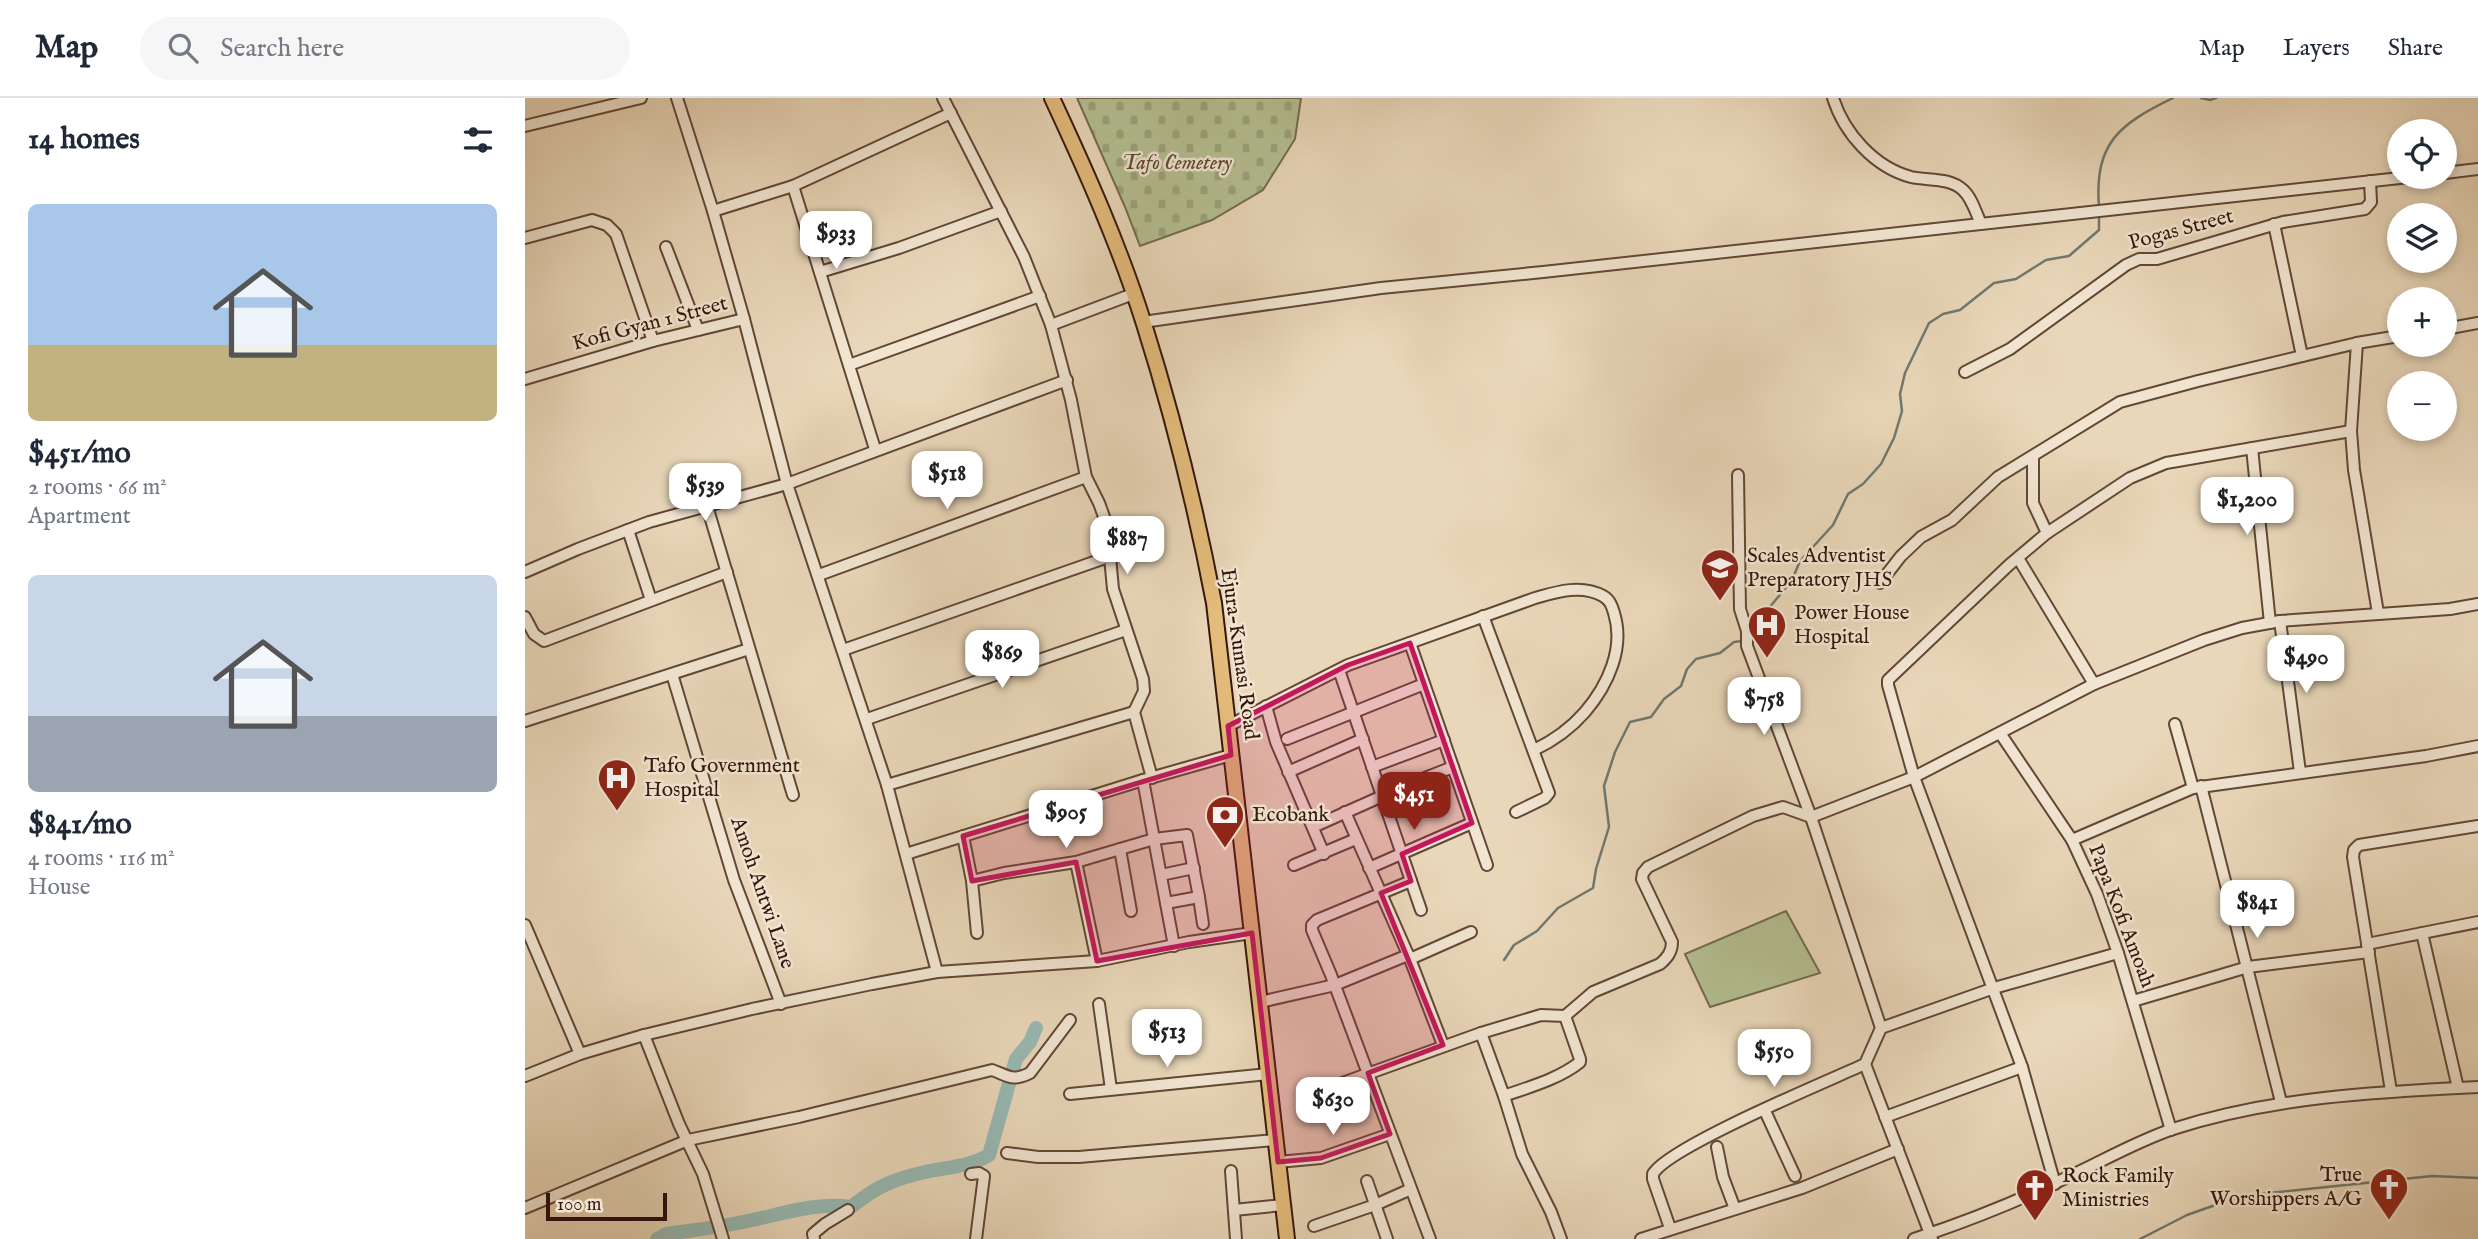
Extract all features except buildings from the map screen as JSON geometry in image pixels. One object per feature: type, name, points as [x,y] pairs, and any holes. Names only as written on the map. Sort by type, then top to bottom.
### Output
[{"type":"main road","name":"Ejura-Kumasi Road","points":[[1052,98],[1076,150],[1143,323],[1175,431],[1204,554],[1214,603],[1286,1239]]},
{"type":"street","points":[[525,126],[641,98]]},
{"type":"street","points":[[677,98],[744,318],[787,484],[887,785],[937,972]]},
{"type":"street","points":[[943,98],[1001,211],[1040,296],[1066,380],[1086,477],[1107,525],[1113,589],[1143,679],[1144,691],[1134,712],[1174,946]]},
{"type":"street","points":[[1833,98],[1841,121],[1875,159],[1894,171],[1912,177],[1941,181],[1962,189],[1982,224]]},
{"type":"street","points":[[713,211],[793,186],[951,113]]},
{"type":"street","points":[[2457,172],[2478,169]]},
{"type":"street","points":[[1143,323],[1381,288],[2387,179]]},
{"type":"street","name":"Pogas Street","points":[[1965,372],[2010,349],[2126,265],[2139,260],[2168,256],[2274,224],[2365,209],[2371,202],[2370,181]]},
{"type":"street","points":[[793,186],[875,449]]},
{"type":"street","points":[[820,272],[899,248],[1001,211]]},
{"type":"street","points":[[525,238],[592,220],[607,225],[616,234],[653,341]]},
{"type":"street","points":[[2274,224],[2302,356]]},
{"type":"street","points":[[666,247],[698,330]]},
{"type":"street","points":[[1051,325],[1133,294]]},
{"type":"street","points":[[849,365],[1040,296]]},
{"type":"street","name":"Kofi Gyan 1 Street","points":[[525,379],[653,341],[744,318]]},
{"type":"street","points":[[2457,327],[2478,323]]},
{"type":"street","points":[[1880,583],[1901,556],[1921,537],[1952,520],[1998,477],[2120,402],[2302,356],[2387,338]]},
{"type":"street","points":[[2357,343],[2351,431],[2354,470],[2378,613]]},
{"type":"street","points":[[525,572],[628,530],[787,484],[1066,380]]},
{"type":"street","points":[[2055,1184],[2022,1067],[1914,777],[1888,680],[2047,533],[2130,478],[2166,463],[2351,431]]},
{"type":"street","points":[[2252,448],[2275,622],[2300,772]]},
{"type":"street","points":[[2033,456],[2033,503],[2047,533]]},
{"type":"street","points":[[1670,1228],[1653,1179],[1656,1169],[1696,1143],[1865,1065],[1881,1028],[1811,817],[1747,646],[1747,631],[1741,608],[1738,475]]},
{"type":"street","points":[[819,575],[1086,477]]},
{"type":"street","points":[[707,506],[793,795]]},
{"type":"street","points":[[628,530],[651,600]]},
{"type":"street","points":[[843,650],[1111,556]]},
{"type":"street","points":[[2018,558],[2094,684]]},
{"type":"street","points":[[527,625],[544,641],[727,572]]},
{"type":"street","points":[[1228,726],[1339,670],[1483,616],[1564,590],[1603,596],[1611,604],[1616,620],[1618,648],[1603,685],[1577,720],[1555,739],[1534,750]]},
{"type":"street","points":[[1309,1095],[1481,1032],[1541,1015],[1565,1016],[1593,992],[1660,964],[1672,948],[1672,942],[1642,879],[1643,873],[1649,867],[1753,816],[1777,808],[1788,808],[1811,817],[1914,777],[2094,684],[2204,640],[2242,628],[2275,622],[2450,609],[2478,604]]},
{"type":"street","points":[[1483,616],[1549,793],[1545,798],[1516,812]]},
{"type":"street","points":[[867,719],[1126,630]]},
{"type":"street","points":[[1411,643],[1487,864]]},
{"type":"street","points":[[525,721],[749,649]]},
{"type":"street","points":[[1339,670],[1421,910]]},
{"type":"street","name":"Amoh Antwi Lane","points":[[672,674],[734,880],[781,1004]]},
{"type":"street","points":[[1287,739],[1425,684]]},
{"type":"street","points":[[1266,706],[1276,742],[1324,853]]},
{"type":"street","points":[[887,785],[1134,712]]},
{"type":"street","points":[[2175,724],[2197,787],[2248,967],[2281,1102]]},
{"type":"street","name":"Papa Kofi Amoah","points":[[2000,733],[2072,840],[2097,894],[2133,1001],[2171,1129]]},
{"type":"street","points":[[1288,772],[1363,739]]},
{"type":"street","points":[[1372,766],[1444,740]]},
{"type":"street","points":[[2072,840],[2197,787],[2426,756],[2478,746]]},
{"type":"street","points":[[906,854],[1231,755]]},
{"type":"street","points":[[1313,827],[1453,767]]},
{"type":"street","points":[[1345,812],[1409,957],[1443,1045]]},
{"type":"street","points":[[1369,868],[1472,823]]},
{"type":"street","points":[[2391,1091],[2354,850],[2359,845],[2478,826]]},
{"type":"street","points":[[972,881],[1004,873],[1076,862],[1154,839],[1187,835],[1203,924]]},
{"type":"street","points":[[963,836],[972,881],[977,933]]},
{"type":"street","points":[[1294,865],[1356,839]]},
{"type":"street","points":[[1120,849],[1131,911]]},
{"type":"street","points":[[1076,862],[1097,961]]},
{"type":"street","points":[[1161,875],[1194,868]]},
{"type":"street","points":[[1411,881],[1317,920],[1312,925],[1312,930],[1430,1239]]},
{"type":"street","points":[[1166,903],[1199,897]]},
{"type":"street","points":[[2133,1001],[2248,967],[2368,948],[2422,933],[2478,922]]},
{"type":"street","points":[[525,925],[580,1054]]},
{"type":"street","points":[[1260,1002],[1335,985],[1471,932]]},
{"type":"street","points":[[525,1076],[580,1054],[644,1035],[752,1009],[937,972],[1097,961],[1252,933]]},
{"type":"street","points":[[2422,933],[2458,1088]]},
{"type":"street","points":[[1881,1028],[1994,989],[2117,953]]},
{"type":"street","points":[[1099,1004],[1111,1089]]},
{"type":"street","points":[[1504,1096],[1542,1083],[1580,1062],[1565,1016]]},
{"type":"street","points":[[525,1208],[688,1140],[799,1117],[992,1070],[1009,1077],[1030,1073],[1069,1020]]},
{"type":"street","points":[[1481,1032],[1522,1154],[1551,1212],[1561,1239]]},
{"type":"street","points":[[644,1035],[669,1100],[703,1174],[723,1239]]},
{"type":"street","points":[[1865,1065],[1931,1236]]},
{"type":"street","points":[[1885,1117],[2022,1067]]},
{"type":"street","points":[[1070,1094],[1268,1074]]},
{"type":"street","points":[[1914,1239],[1931,1236],[2055,1184],[2171,1129],[2281,1102],[2391,1091],[2478,1087]]},
{"type":"street","points":[[1765,1111],[1795,1176]]},
{"type":"street","points":[[1278,1162],[1321,1158],[1390,1133]]},
{"type":"street","points":[[1007,1153],[1038,1157],[1079,1157],[1276,1140]]},
{"type":"street","points":[[1717,1147],[1723,1177],[1735,1209]]},
{"type":"street","points":[[1641,1239],[1802,1188],[1898,1149]]},
{"type":"street","points":[[1231,1171],[1236,1239]]},
{"type":"street","points":[[971,1174],[979,1173],[984,1176],[975,1239]]},
{"type":"street","points":[[1367,1181],[1387,1239]]},
{"type":"street","points":[[1314,1226],[1375,1205],[1411,1189]]},
{"type":"street","points":[[1234,1210],[1283,1205]]},
{"type":"street","points":[[814,1239],[813,1234],[848,1210]]},
{"type":"highlighted area","points":[[1410,643],[1472,823],[1402,854],[1411,881],[1381,893],[1443,1045],[1368,1073],[1390,1134],[1321,1158],[1278,1162],[1252,933],[1097,961],[1076,862],[972,881],[963,836],[1231,755],[1228,726],[1348,665]]},
{"type":"green space","name":"Tafo Cemetery","points":[[1077,98],[1301,98],[1295,139],[1263,190],[1212,220],[1140,246]]},
{"type":"green space","points":[[1786,911],[1820,973],[1710,1007],[1685,954]]},
{"type":"waterway","points":[[2099,207],[2101,166],[2114,138],[2138,117],[2173,98]]},
{"type":"waterway","points":[[2201,98],[2216,98]]},
{"type":"waterway","points":[[1749,640],[1759,638],[1767,629],[1769,608],[1792,580],[1800,561],[1833,525],[1848,494],[1863,484],[1881,464],[1894,438],[1902,411],[1900,394],[1905,373],[1929,323],[1943,314],[1960,310],[1994,283],[2016,279],[2046,260],[2069,256],[2099,230],[2099,213]]},
{"type":"waterway","points":[[1504,960],[1514,945],[1537,931],[1558,908],[1593,888],[1609,827],[1604,786],[1615,752],[1630,722],[1651,717],[1664,699],[1681,686],[1687,669],[1696,659],[1720,653],[1734,642],[1742,641]]},
{"type":"waterway","points":[[657,1239],[666,1234],[728,1225],[812,1207],[851,1207],[894,1181],[966,1164],[989,1155],[1016,1059],[1030,1042],[1036,1028]]},
{"type":"waterway","points":[[2140,1239],[2187,1215],[2241,1196],[2432,1176],[2478,1178]]},
{"type":"place","name":"Scales Adventist Preparatory JHS","points":[[1720,602]]},
{"type":"place","name":"Power House Hospital","points":[[1767,659]]},
{"type":"place","name":"Tafo Government Hospital","points":[[617,812]]},
{"type":"place","name":"Ecobank","points":[[1225,849]]},
{"type":"place","name":"True Worshippers A/G","points":[[2389,1221]]},
{"type":"place","name":"Rock Family Ministries","points":[[2035,1222]]}]
